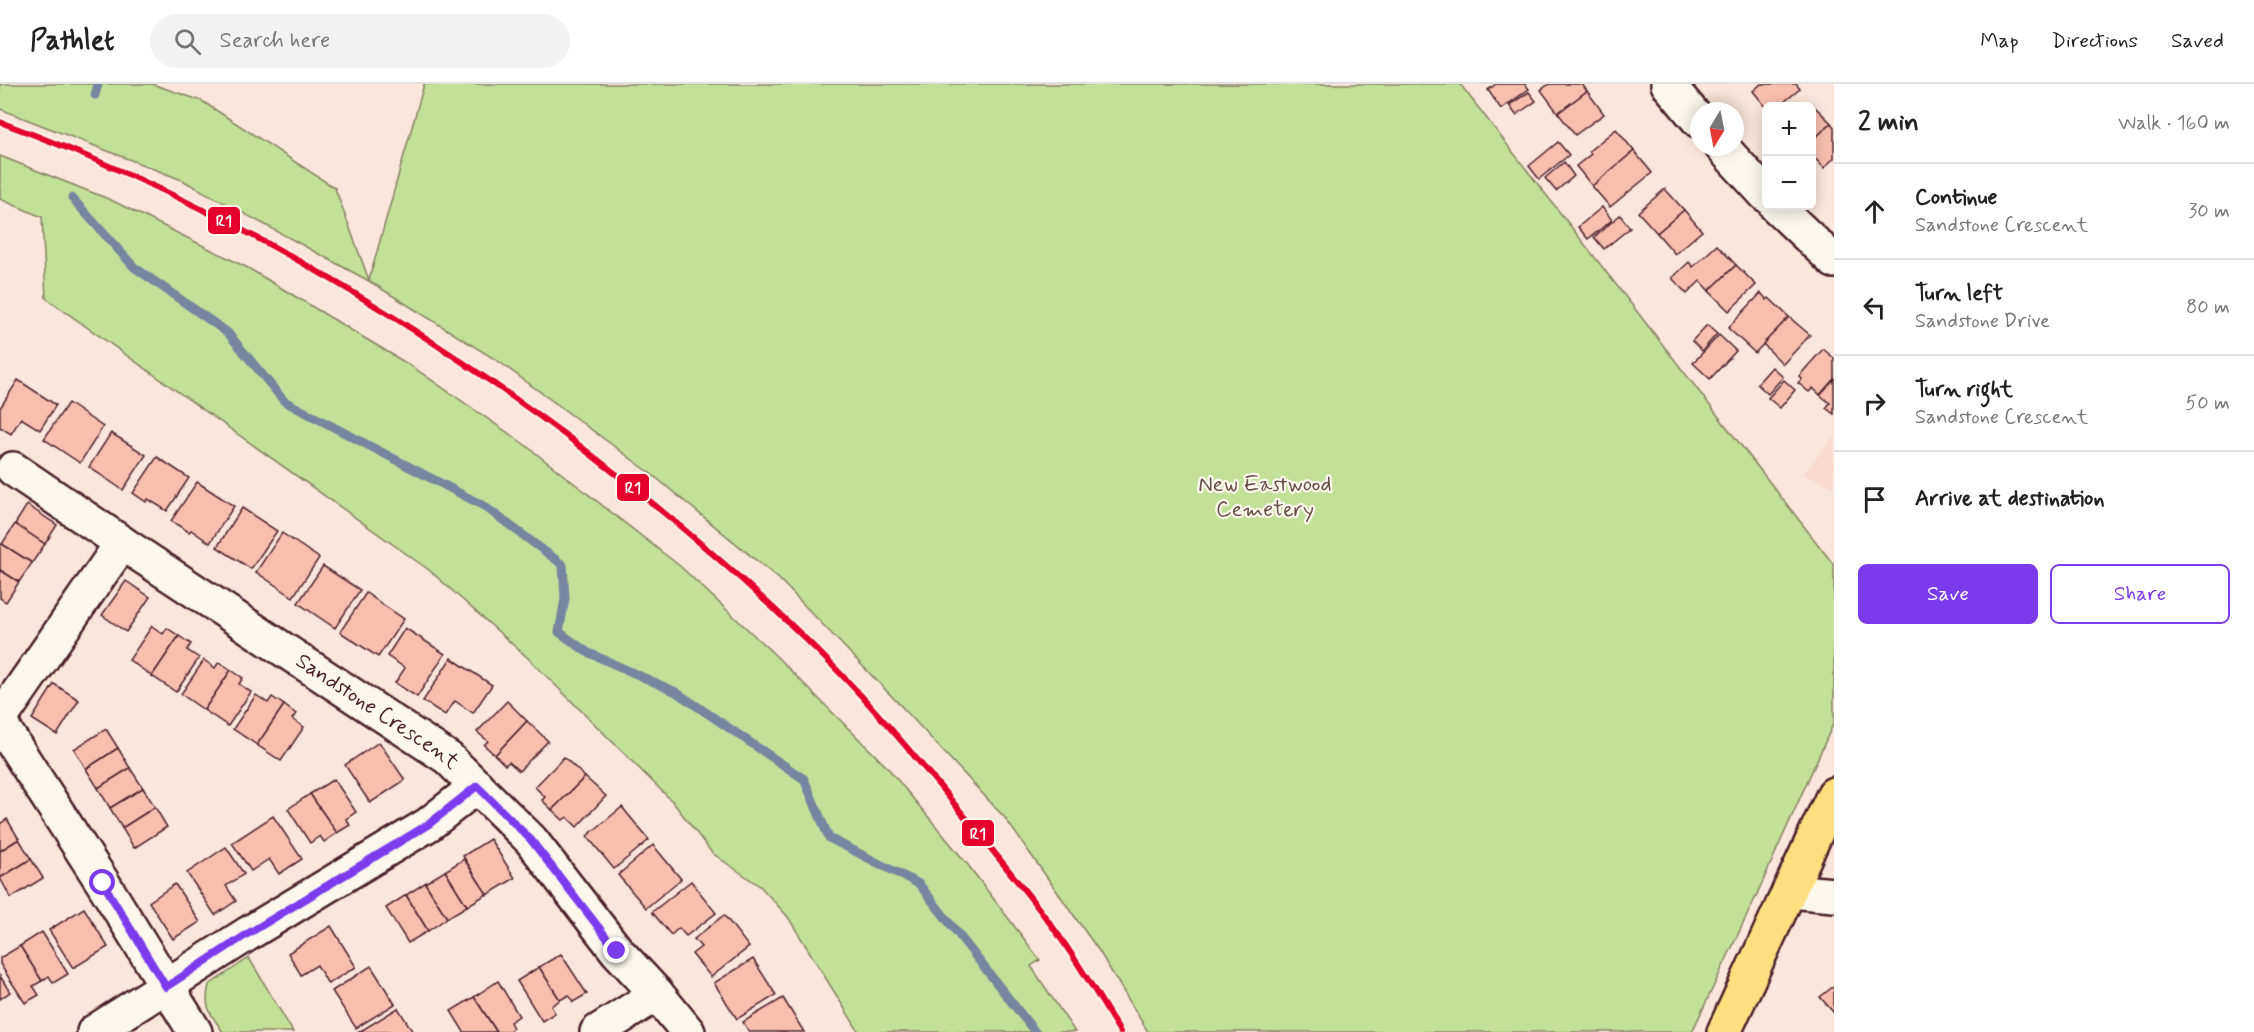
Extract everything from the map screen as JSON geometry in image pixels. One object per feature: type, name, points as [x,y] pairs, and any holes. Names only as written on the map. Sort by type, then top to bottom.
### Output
[{"type":"main road","points":[[1724,1032],[1834,794]]},
{"type":"street","points":[[1668,84],[1690,110]]},
{"type":"street","points":[[1730,156],[1762,190]]},
{"type":"street","points":[[1780,210],[1834,261]]},
{"type":"street","name":"Sandstone Crescent","points":[[13,469],[448,758],[531,840],[617,951],[688,1032]]},
{"type":"street","points":[[0,719],[122,543]]},
{"type":"street","points":[[0,723],[195,1032]]},
{"type":"street","points":[[94,1032],[249,933],[429,824],[477,786]]},
{"type":"street","points":[[1789,891],[1834,895]]},
{"type":"street","points":[[597,1032],[657,994]]},
{"type":"shaded area","points":[[1834,436],[1834,487],[1803,474]]},
{"type":"green space","name":"New Eastwood Cemetery","points":[[0,84],[152,84],[202,101],[335,188],[369,280],[424,84],[1460,84],[1834,565],[1834,722],[1692,1032],[1148,1032],[1099,951],[1005,818],[779,579],[649,472],[501,363],[369,281],[182,180],[0,109]]},
{"type":"green space","points":[[0,156],[111,200],[248,268],[411,366],[524,444],[681,567],[775,655],[887,767],[968,865],[1040,960],[1031,966],[1075,1032],[859,1032],[788,917],[761,887],[712,853],[672,801],[529,659],[429,570],[46,298],[42,217],[0,199]]},
{"type":"green space","points":[[249,958],[293,1032],[223,1032],[212,1015],[207,1000],[209,985]]},
{"type":"building","points":[[1496,84],[1525,84],[1529,89],[1501,109],[1488,90]]},
{"type":"building","points":[[1549,84],[1582,84],[1587,91],[1558,113],[1541,90]]},
{"type":"building","points":[[1761,84],[1796,84],[1800,89],[1784,102],[1762,102],[1753,91]]},
{"type":"building","points":[[1587,91],[1604,114],[1575,135],[1558,113]]},
{"type":"building","points":[[1529,92],[1536,101],[1516,115],[1509,105]]},
{"type":"building","points":[[1816,108],[1831,123],[1816,137]]},
{"type":"building","points":[[1831,123],[1834,127],[1834,158],[1824,168],[1816,159],[1816,137]]},
{"type":"building","points":[[1616,129],[1634,151],[1592,186],[1576,166],[1591,154],[1589,151]]},
{"type":"building","points":[[1558,142],[1569,155],[1539,179],[1529,166]]},
{"type":"building","points":[[1634,151],[1652,173],[1610,207],[1592,186]]},
{"type":"building","points":[[1564,162],[1574,176],[1556,191],[1545,178]]},
{"type":"building","points":[[1665,189],[1684,210],[1657,233],[1638,212]]},
{"type":"building","points":[[1602,207],[1612,220],[1588,239],[1578,227]]},
{"type":"building","points":[[1684,210],[1702,231],[1675,254],[1657,233]]},
{"type":"building","points":[[1620,215],[1630,228],[1604,249],[1594,237]]},
{"type":"building","points":[[1717,245],[1736,265],[1709,291],[1700,281],[1687,294],[1672,278],[1689,262],[1693,267]]},
{"type":"building","points":[[1736,265],[1756,285],[1729,311],[1709,291]]},
{"type":"building","points":[[1761,293],[1789,317],[1755,353],[1728,328]]},
{"type":"building","points":[[1789,317],[1810,335],[1783,364],[1763,344]]},
{"type":"building","points":[[1707,325],[1717,334],[1702,351],[1692,341]]},
{"type":"building","points":[[1719,335],[1736,351],[1710,379],[1693,363]]},
{"type":"building","points":[[1823,349],[1834,358],[1834,379],[1820,395],[1813,388],[1809,392],[1798,383],[1802,379],[1799,376]]},
{"type":"building","points":[[1772,367],[1783,377],[1768,394],[1757,384]]},
{"type":"building","points":[[1834,379],[1834,414],[1826,408],[1830,403],[1820,395]]},
{"type":"building","points":[[18,380],[56,405],[40,430],[21,418],[11,434],[0,427],[0,408]]},
{"type":"building","points":[[1784,380],[1795,390],[1780,408],[1768,398]]},
{"type":"building","points":[[68,403],[103,427],[80,463],[44,439]]},
{"type":"building","points":[[111,433],[146,455],[123,490],[89,467]]},
{"type":"building","points":[[157,457],[189,478],[167,511],[148,499],[146,502],[133,493]]},
{"type":"building","points":[[197,482],[234,506],[210,543],[191,530],[189,532],[171,521]]},
{"type":"building","points":[[27,505],[57,525],[45,544],[15,524]]},
{"type":"building","points":[[242,508],[277,531],[251,569],[217,547]]},
{"type":"building","points":[[15,524],[45,544],[32,563],[2,544]]},
{"type":"building","points":[[282,533],[319,558],[293,597],[256,572]]},
{"type":"building","points":[[2,544],[32,563],[19,582],[0,570],[0,546]]},
{"type":"building","points":[[323,566],[360,590],[335,628],[298,603]]},
{"type":"building","points":[[0,570],[19,582],[6,602],[0,598]]},
{"type":"building","points":[[126,581],[150,597],[126,632],[102,615]]},
{"type":"building","points":[[366,593],[404,619],[378,657],[340,632]]},
{"type":"building","points":[[152,626],[163,634],[167,628],[179,636],[152,676],[129,660]]},
{"type":"building","points":[[405,628],[445,654],[417,697],[395,683],[405,668],[387,656]]},
{"type":"building","points":[[179,636],[191,644],[187,650],[199,658],[176,692],[152,676]]},
{"type":"building","points":[[451,658],[492,685],[473,713],[455,701],[445,715],[423,701]]},
{"type":"building","points":[[204,660],[215,668],[219,662],[231,670],[204,710],[181,694]]},
{"type":"building","points":[[231,670],[243,678],[239,684],[251,692],[228,726],[204,710]]},
{"type":"building","points":[[54,684],[79,700],[57,735],[32,719]]},
{"type":"building","points":[[256,695],[268,703],[272,697],[284,705],[257,745],[233,729]]},
{"type":"building","points":[[507,701],[527,721],[495,755],[484,745],[488,741],[477,732]]},
{"type":"building","points":[[284,705],[296,714],[292,719],[304,727],[281,761],[257,745]]},
{"type":"building","points":[[527,721],[548,741],[519,771],[509,762],[505,765],[495,755]]},
{"type":"building","points":[[106,729],[118,748],[86,769],[74,749]]},
{"type":"building","points":[[379,742],[405,780],[370,803],[345,765]]},
{"type":"building","points":[[118,748],[130,768],[98,788],[86,769]]},
{"type":"building","points":[[564,757],[585,777],[552,810],[542,800],[545,797],[535,787]]},
{"type":"building","points":[[130,768],[143,788],[110,808],[98,788]]},
{"type":"building","points":[[585,777],[606,796],[577,827],[567,817],[563,820],[552,810]]},
{"type":"building","points":[[334,779],[356,812],[346,819],[350,825],[337,833],[310,794]]},
{"type":"building","points":[[143,788],[155,807],[122,828],[110,808]]},
{"type":"building","points":[[310,794],[337,833],[324,842],[320,836],[310,843],[288,809]]},
{"type":"building","points":[[155,807],[167,827],[134,848],[122,828]]},
{"type":"building","points":[[622,807],[649,840],[614,869],[587,836]]},
{"type":"building","points":[[273,816],[302,859],[279,874],[269,859],[251,871],[232,843]]},
{"type":"building","points":[[7,819],[19,839],[0,851],[0,824]]},
{"type":"building","points":[[19,839],[31,859],[0,878],[0,851]]},
{"type":"building","points":[[490,839],[515,878],[487,895],[463,856]]},
{"type":"building","points":[[653,845],[681,879],[646,908],[618,875]]},
{"type":"building","points":[[226,847],[244,874],[226,886],[236,901],[215,915],[187,873]]},
{"type":"building","points":[[31,859],[43,878],[11,898],[0,878]]},
{"type":"building","points":[[464,859],[487,894],[467,906],[445,871]]},
{"type":"building","points":[[445,871],[467,906],[447,918],[425,883]]},
{"type":"building","points":[[691,881],[716,913],[686,936],[679,928],[671,935],[652,912]]},
{"type":"building","points":[[425,883],[447,918],[428,931],[406,895]]},
{"type":"building","points":[[175,884],[200,922],[173,939],[149,902]]},
{"type":"building","points":[[406,895],[428,931],[408,943],[386,908]]},
{"type":"building","points":[[84,908],[108,947],[73,968],[49,930]]},
{"type":"building","points":[[724,915],[749,947],[711,977],[692,954],[701,947],[694,939]]},
{"type":"building","points":[[331,926],[356,967],[328,984],[317,965],[301,975],[288,953]]},
{"type":"building","points":[[42,932],[68,974],[53,983],[49,976],[42,981],[20,946]]},
{"type":"building","points":[[20,946],[42,981],[33,986],[39,995],[25,1003],[0,964],[0,958]]},
{"type":"building","points":[[561,954],[587,994],[573,1002],[569,995],[560,1000],[539,967]]},
{"type":"building","points":[[753,959],[776,995],[737,1019],[714,983]]},
{"type":"building","points":[[371,966],[395,1004],[356,1028],[332,991]]},
{"type":"building","points":[[539,967],[560,1000],[551,1006],[555,1013],[542,1021],[517,981]]},
{"type":"building","points":[[0,976],[10,992],[0,999]]},
{"type":"building","points":[[498,981],[519,1016],[510,1022],[513,1028],[507,1032],[497,1032],[474,997]]},
{"type":"building","points":[[1834,986],[1834,1013],[1820,997]]},
{"type":"building","points":[[474,997],[497,1032],[464,1032],[451,1011]]},
{"type":"building","points":[[783,998],[804,1032],[749,1032],[743,1022]]},
{"type":"building","points":[[398,1008],[413,1032],[359,1032]]},
{"type":"waterway","points":[[95,95],[98,84]]},
{"type":"waterway","points":[[72,198],[134,267],[228,333],[284,401],[484,506],[563,565],[565,599],[559,632],[587,652],[676,692],[804,779],[829,838],[919,884],[1035,1032]]},
{"type":"transit line","name":"R1","points":[[0,122],[151,185],[297,260],[438,346],[506,392],[640,493],[772,607],[834,667],[887,724],[1042,913],[1079,965],[1120,1032]]},
{"type":"route","points":[[103,883],[166,987],[249,933],[429,824],[477,786],[531,840],[617,951]]}]
